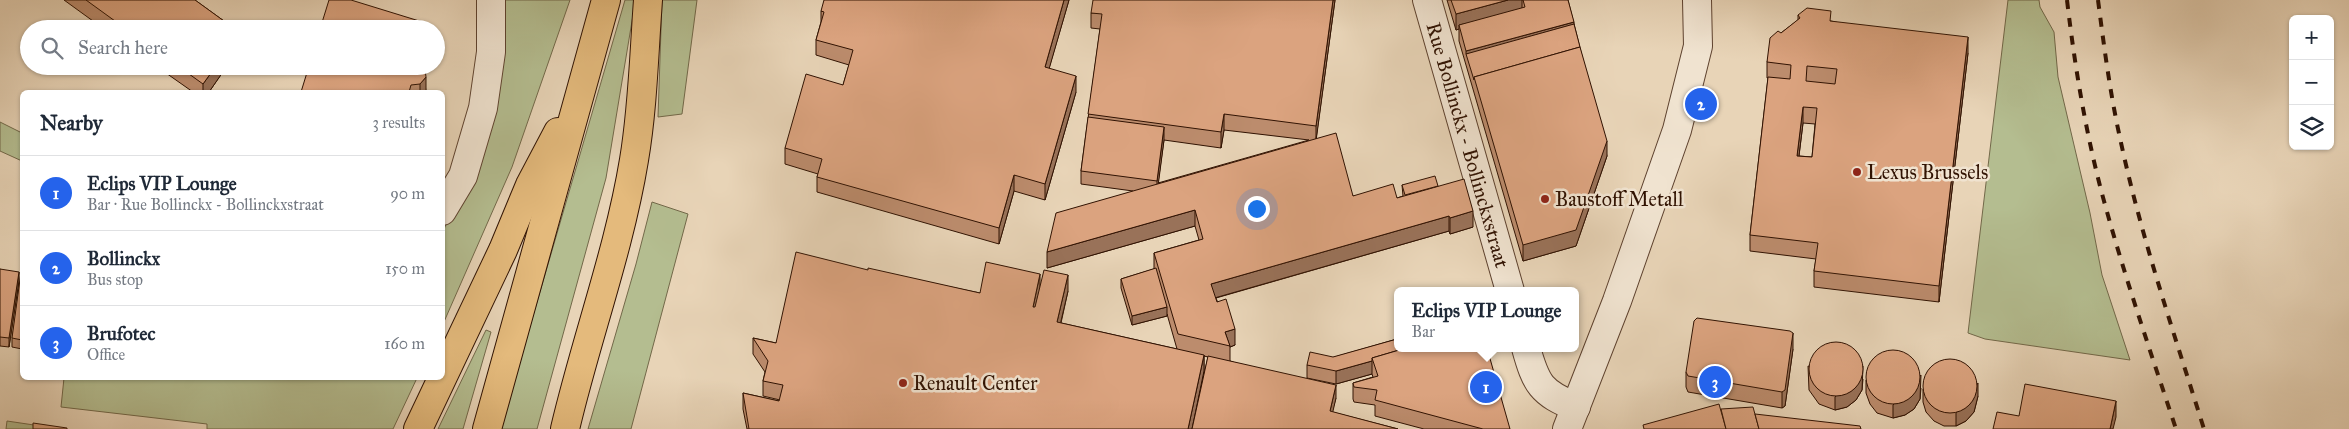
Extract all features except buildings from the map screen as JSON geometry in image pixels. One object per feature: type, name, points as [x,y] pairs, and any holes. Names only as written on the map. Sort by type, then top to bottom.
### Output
[{"type":"highway","points":[[488,429],[606,0]]},
{"type":"highway","points":[[565,429],[576,379],[611,257],[634,159],[648,0]]},
{"type":"highway","points":[[445,372],[503,250],[530,185],[580,89]]},
{"type":"highway","points":[[558,429],[576,379]]},
{"type":"highway","points":[[418,429],[441,380]]},
{"type":"street","points":[[445,206],[463,176],[483,108],[491,52],[491,0]]},
{"type":"street","name":"Rue Bollinckx - Bollinckxstraat","points":[[1427,0],[1509,287]]},
{"type":"street","points":[[1527,352],[1535,379],[1543,390],[1553,397],[1571,418],[1629,266],[1677,130],[1698,46],[1698,0]]},
{"type":"green space","points":[[501,0],[570,0],[512,167],[445,319],[445,227],[469,177]]},
{"type":"green space","points":[[625,0],[635,0],[606,178],[537,429],[500,429]]},
{"type":"green space","points":[[662,0],[697,0],[682,114],[658,117]]},
{"type":"green space","points":[[2008,0],[2039,0],[2040,7],[2054,32],[2058,77],[2090,213],[2102,275],[2130,360],[1985,339],[1968,333]]},
{"type":"green space","points":[[0,122],[20,132],[20,160],[0,151]]},
{"type":"green space","points":[[652,202],[688,214],[631,429],[588,429],[636,264]]},
{"type":"green space","points":[[486,330],[491,332],[463,429],[438,429]]},
{"type":"green space","points":[[64,380],[416,380],[393,429],[207,429],[207,424],[61,407]]},
{"type":"green space","points":[[7,421],[61,429],[6,429]]},
{"type":"railway","points":[[2067,0],[2082,101],[2098,176],[2129,287],[2176,429]]},
{"type":"railway","points":[[2098,0],[2113,104],[2128,175],[2159,285],[2204,429]]},
{"type":"place","name":"Bollinckx","points":[[1701,104]]},
{"type":"place","name":"Lexus Brussels","points":[[1857,172]]},
{"type":"place","name":"Baustoff Metall","points":[[1545,199]]},
{"type":"place","name":"Brufotec","points":[[1715,382]]},
{"type":"place","name":"Renault Center","points":[[903,383]]},
{"type":"place","name":"Eclips VIP Lounge","points":[[1486,387]]}]
